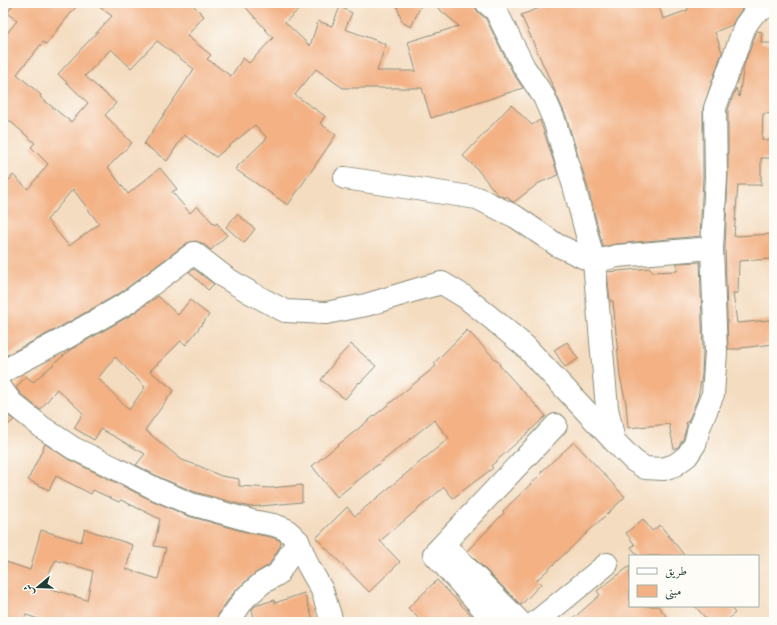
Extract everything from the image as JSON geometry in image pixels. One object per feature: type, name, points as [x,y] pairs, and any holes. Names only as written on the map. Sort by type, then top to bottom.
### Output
[{"type":"street","points":[[487,3],[496,10],[524,67],[544,98],[554,120],[574,186],[594,262],[607,408],[614,441]]},
{"type":"street","points":[[3,372],[64,340],[127,303],[194,253],[226,278],[285,311],[326,313],[366,305],[442,283],[465,298],[526,347],[634,461],[645,468],[663,469],[675,465],[687,456],[695,444],[699,428],[713,394],[716,352],[712,248],[716,178],[715,108],[745,26],[755,12],[774,4]]},
{"type":"street","points":[[345,178],[477,198],[516,216],[557,245],[594,262],[617,256],[712,248]]},
{"type":"street","points":[[3,392],[12,403],[43,428],[73,448],[156,489],[191,504],[285,529],[298,541],[308,565],[322,590],[332,622]]},
{"type":"street","points":[[495,622],[434,554],[556,425]]},
{"type":"street","points":[[231,621],[245,598],[262,583],[278,574],[298,541]]},
{"type":"street","points":[[443,544],[520,622]]},
{"type":"street","points":[[536,622],[607,564]]},
{"type":"building","points":[[14,3],[79,3],[46,44],[43,42],[17,74],[41,95],[40,97],[71,122],[88,103],[58,74],[112,16],[94,3],[191,3],[204,16],[187,36],[211,55],[207,59],[231,76],[243,58],[249,63],[273,38],[242,3],[306,3],[285,22],[310,46],[318,21],[332,26],[340,7],[352,13],[345,29],[386,44],[377,71],[416,71],[408,42],[459,26],[432,3],[475,3],[475,7],[486,19],[513,73],[523,88],[431,118],[422,88],[343,88],[316,69],[295,95],[325,116],[320,123],[336,135],[288,205],[235,169],[267,138],[255,125],[216,157],[184,135],[167,161],[144,144],[194,69],[157,41],[131,68],[111,49],[85,76],[116,103],[105,115],[132,143],[108,167],[128,194],[160,168],[177,189],[172,192],[190,213],[197,206],[215,225],[217,223],[227,235],[211,250],[202,243],[195,241],[187,243],[120,293],[3,357],[3,175],[9,180],[13,175],[28,189],[48,164],[31,147],[35,143],[3,115],[3,38],[17,21],[7,13]],"holes":[[[73,189],[99,224],[69,246],[47,220]]]},
{"type":"building","points":[[396,3],[422,3],[411,27],[402,22]]},
{"type":"building","points":[[553,3],[658,3],[663,19],[688,10],[686,3],[739,3],[742,9],[732,25],[715,32],[722,52],[703,108],[703,178],[700,236],[616,244],[603,247],[588,188],[566,116],[521,15]]},
{"type":"building","points":[[757,31],[762,32],[761,43],[774,43],[774,113],[763,114],[762,140],[774,140],[774,158],[761,158],[761,185],[738,185],[734,236],[774,234],[774,259],[739,261],[738,293],[733,293],[737,323],[771,320],[773,344],[741,349],[728,349],[725,248],[728,178],[728,110],[736,88],[739,97],[744,65]]},
{"type":"building","points":[[511,105],[532,125],[540,120],[558,175],[539,183],[514,202],[507,196],[505,198],[497,194],[477,169],[463,156]]},
{"type":"building","points":[[237,214],[255,229],[244,243],[226,227]]},
{"type":"building","points":[[700,262],[703,352],[702,375],[698,397],[688,422],[686,422],[687,426],[683,439],[678,447],[674,449],[669,424],[628,428],[626,403],[620,377],[613,301],[610,301],[607,272],[650,268],[652,272],[677,271],[677,263]]},
{"type":"building","points":[[194,269],[214,284],[208,290],[189,272]]},
{"type":"building","points":[[158,296],[178,315],[190,300],[209,315],[186,345],[181,341],[150,371],[174,390],[145,430],[182,460],[221,476],[239,479],[239,486],[270,488],[302,485],[302,502],[250,507],[195,492],[161,478],[136,465],[145,454],[101,429],[94,440],[74,428],[83,413],[57,389],[40,410],[16,388],[26,376],[33,382],[70,350],[133,314]],"holes":[[[115,357],[145,387],[129,410],[98,378]]]},
{"type":"building","points":[[467,330],[500,364],[499,365],[546,416],[491,466],[493,468],[453,498],[444,487],[380,541],[400,562],[369,592],[316,538],[347,507],[355,516],[449,438],[434,420],[337,497],[312,466],[436,366],[434,363]]},
{"type":"building","points":[[567,342],[578,359],[565,367],[554,350]]},
{"type":"building","points":[[351,344],[376,366],[360,383],[359,382],[345,399],[321,380],[335,361]]},
{"type":"building","points":[[3,412],[14,420],[3,429]]},
{"type":"building","points":[[574,442],[625,497],[537,580],[541,584],[521,605],[467,551],[504,513],[503,511],[542,473],[541,472]]},
{"type":"building","points":[[45,444],[68,459],[151,500],[188,516],[249,533],[271,537],[281,542],[280,546],[269,565],[254,574],[235,591],[220,611],[216,622],[48,622],[26,615],[23,622],[9,622],[3,620],[3,561],[30,570],[41,530],[81,542],[85,529],[133,545],[126,569],[158,579],[166,548],[154,546],[160,519],[121,500],[119,502],[93,490],[91,494],[56,476],[49,490],[28,480]],"holes":[[[56,560],[93,571],[87,600],[42,586]]]},
{"type":"building","points":[[643,519],[652,531],[660,525],[684,555],[637,555],[631,547],[635,545],[626,533]]},
{"type":"building","points":[[629,567],[629,607],[659,607],[671,622],[569,622],[600,595],[597,591]]},
{"type":"building","points":[[437,580],[478,622],[422,622],[408,608]]},
{"type":"building","points":[[304,593],[314,622],[255,622],[252,610],[255,606],[274,600],[275,603]]},
{"type":"building","points":[[696,607],[730,607],[735,613],[725,622],[709,622]]}]
